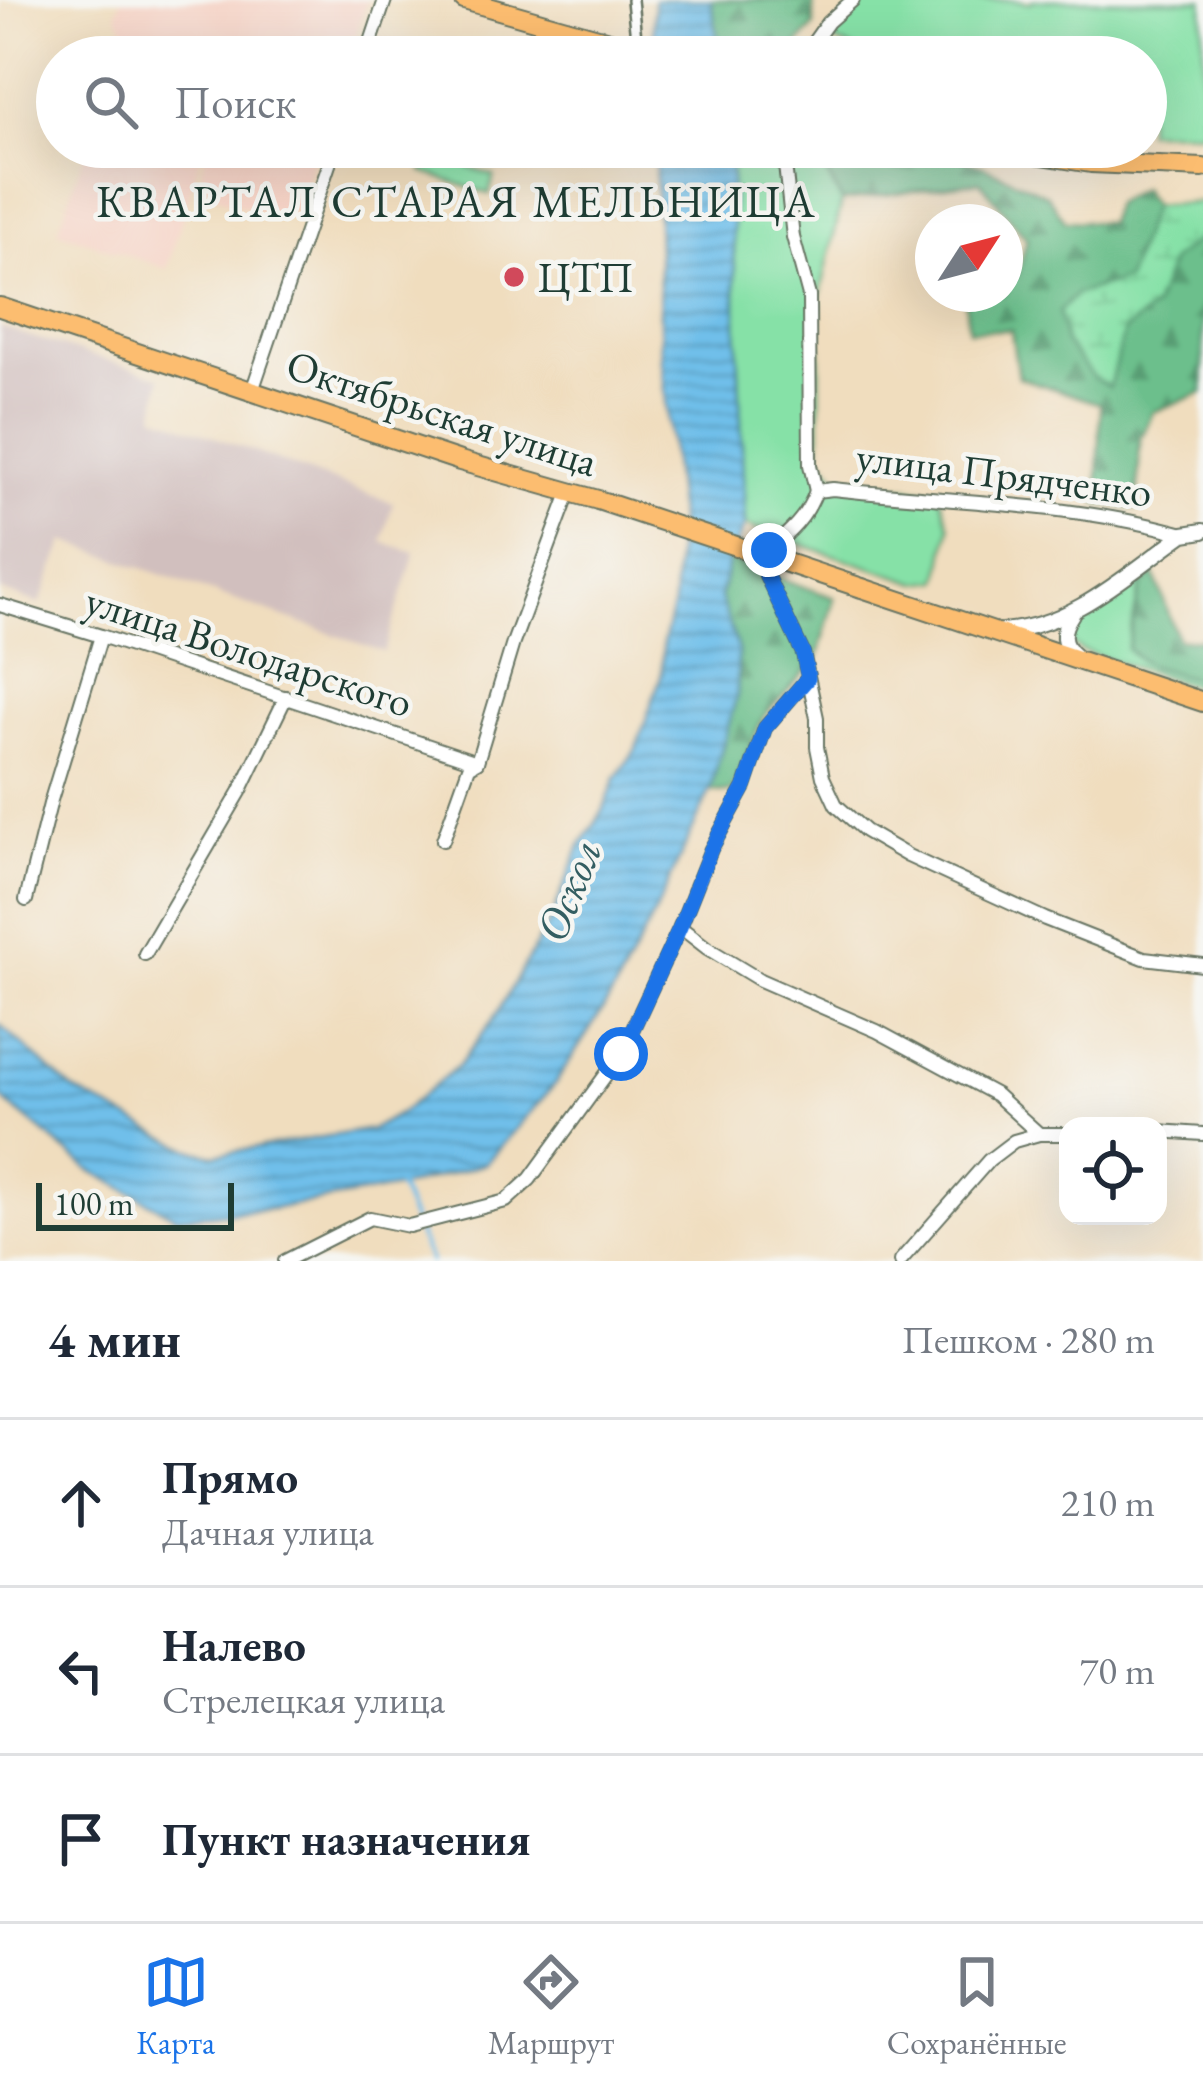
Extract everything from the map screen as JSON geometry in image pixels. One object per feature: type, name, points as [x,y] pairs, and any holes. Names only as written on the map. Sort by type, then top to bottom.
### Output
[{"type":"main road","points":[[464,0],[591,36]]},
{"type":"main road","points":[[1167,166],[1203,168]]},
{"type":"main road","name":"Октябрьская улица","points":[[0,308],[862,588]]},
{"type":"main road","name":"улица Прядченко","points":[[862,588],[1203,702]]},
{"type":"street","points":[[373,36],[385,0]]},
{"type":"street","points":[[632,0],[636,36]]},
{"type":"street","points":[[818,36],[853,0]]},
{"type":"street","points":[[252,391],[328,168]]},
{"type":"street","points":[[786,168],[794,237],[809,296],[810,465],[816,491],[795,528],[769,550],[766,575],[803,653],[823,777],[836,805],[865,831],[929,866],[1045,919],[1144,958],[1203,965]]},
{"type":"street","name":"улица Прядченко","points":[[816,491],[1011,506],[1148,524],[1184,534],[1203,531]]},
{"type":"street","points":[[442,840],[469,767],[477,762],[513,643],[569,493]]},
{"type":"street","name":"улица Прядченко","points":[[988,631],[1023,630],[1074,612],[1184,534]]},
{"type":"street","name":"улица Володарского","points":[[0,605],[477,762]]},
{"type":"street","points":[[1074,612],[1062,638],[1083,663]]},
{"type":"street","points":[[26,900],[101,636]]},
{"type":"street","points":[[285,1261],[370,1218],[416,1224],[506,1202],[530,1179],[621,1054],[711,849],[745,787],[765,728],[808,678]]},
{"type":"street","points":[[145,954],[240,792],[286,697]]},
{"type":"street","points":[[680,927],[760,980],[878,1031],[996,1094],[1039,1135]]},
{"type":"street","points":[[1167,1132],[1203,1134]]},
{"type":"street","points":[[900,1261],[989,1160],[1014,1141],[1059,1134]]},
{"type":"shaded area","points":[[121,0],[367,0],[355,36],[128,36],[116,13]]},
{"type":"shaded area","points":[[80,168],[198,168],[167,269],[58,231]]},
{"type":"shaded area","points":[[202,168],[310,168],[297,210],[281,219],[224,201],[199,182]]},
{"type":"shaded area","points":[[0,327],[161,377],[155,415],[393,503],[382,542],[415,552],[384,652],[65,541],[40,604],[0,591]]},
{"type":"green space","points":[[711,0],[813,0],[814,26],[806,36],[717,36]]},
{"type":"green space","points":[[864,0],[1203,0],[1203,132],[1167,131],[1167,36],[826,36]]},
{"type":"green space","points":[[424,168],[471,168],[494,176],[489,194],[423,172]]},
{"type":"green space","points":[[731,168],[824,168],[842,201],[820,296],[820,456],[837,477],[939,492],[950,526],[940,580],[918,583],[745,526]]},
{"type":"green space","points":[[824,168],[987,168],[1047,195],[1065,221],[1107,223],[1114,203],[1141,188],[1152,206],[1126,280],[1076,294],[1109,386],[1124,331],[1154,307],[1171,260],[1203,233],[1203,393],[1153,412],[1140,441],[1137,509],[1097,504],[1101,404],[1018,377],[1011,330],[969,330],[966,312],[1023,312],[1027,239],[1023,204],[999,204],[980,181],[842,201]]},
{"type":"green space","points":[[1203,202],[1203,233],[1171,260],[1154,307],[1124,331],[1109,387],[1094,378],[1065,343],[1059,312],[1076,294],[1126,280],[1152,206]]},
{"type":"green space","points":[[729,560],[835,598],[818,658],[763,717],[731,792],[710,791],[737,694],[738,650],[720,598]]},
{"type":"green space","points":[[1154,573],[1178,640],[1203,639],[1203,682],[1146,665],[1127,649],[1141,586]]},
{"type":"green space","points":[[1139,579],[1127,649],[1146,665],[1203,682],[1203,689],[1073,645],[1069,638],[1083,616]]},
{"type":"water","points":[[654,0],[711,0],[717,36],[653,36]]},
{"type":"water","name":"Оскол","points":[[656,168],[731,168],[745,526],[729,560],[720,598],[738,650],[737,695],[710,791],[658,906],[614,992],[554,1085],[485,1164],[398,1188],[272,1209],[176,1217],[87,1168],[0,1097],[0,1025],[72,1089],[162,1136],[214,1155],[372,1129],[402,1112],[459,1065],[493,1020],[552,917],[580,846],[636,749],[662,673],[663,643],[673,604],[678,519],[661,351]]},
{"type":"waterway","points":[[397,1184],[430,1261]]},
{"type":"place","name":"ЦТП","points":[[514,277]]},
{"type":"district","name":"КВАРТАЛ СТАРАЯ МЕЛЬНИЦА","points":[[457,201]]},
{"type":"route","points":[[621,1054],[711,849],[745,787],[765,728],[808,678],[790,621],[766,575],[769,550]]}]
